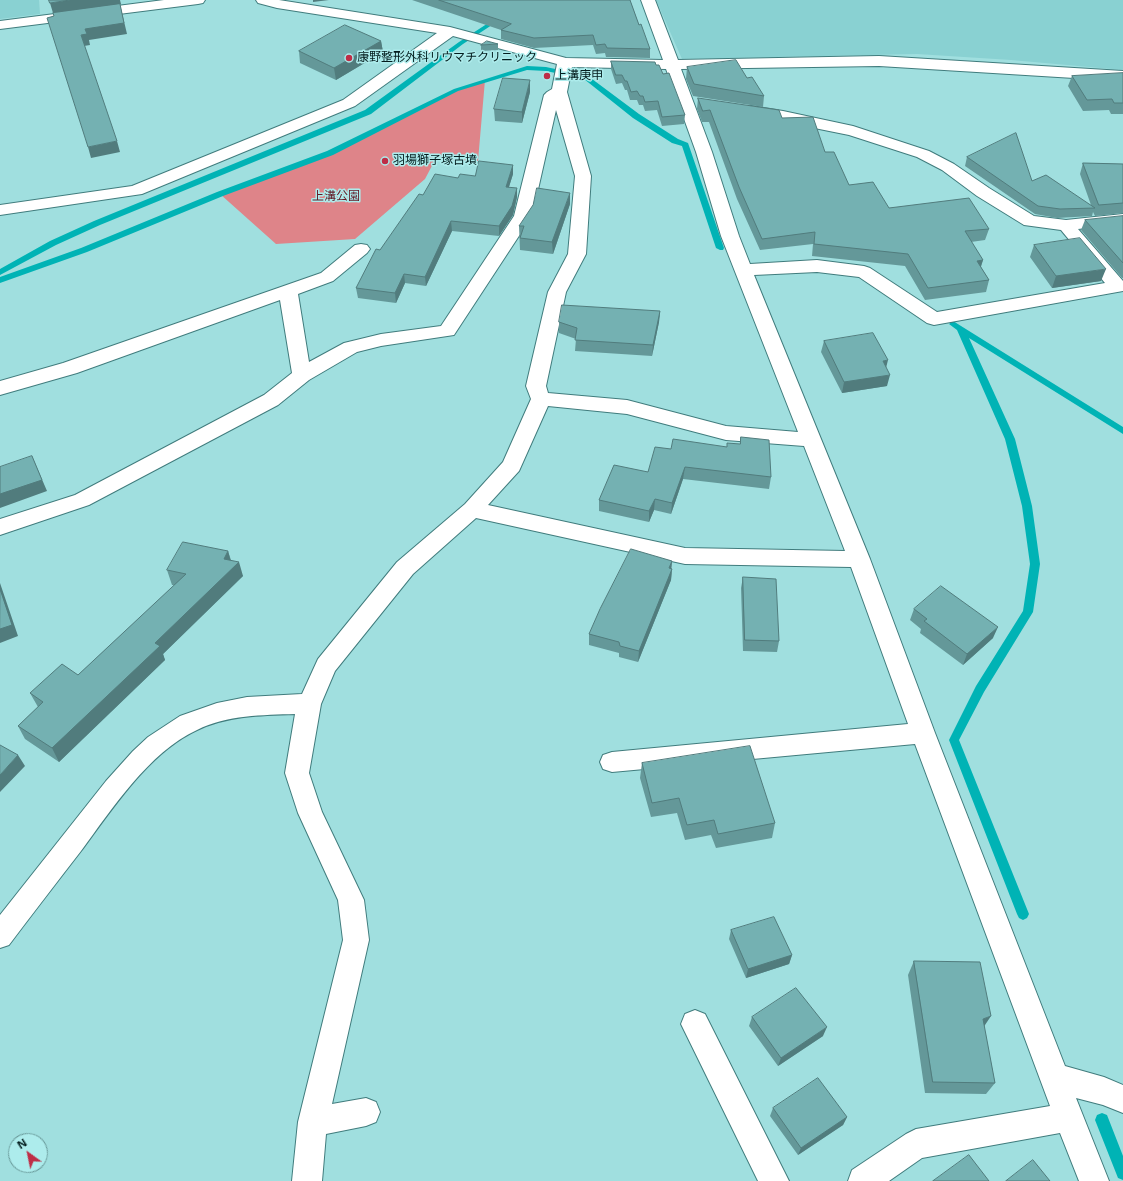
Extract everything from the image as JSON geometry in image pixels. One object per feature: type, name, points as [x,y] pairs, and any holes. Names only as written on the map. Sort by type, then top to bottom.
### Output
[{"type":"street","points":[[0,25],[198,0]]},
{"type":"street","points":[[263,0],[277,4],[455,32],[484,39],[563,75],[671,65],[879,61],[1123,76]]},
{"type":"street","points":[[648,0],[671,65],[692,102],[704,152],[730,236],[859,559],[923,733],[1055,1078],[1068,1117],[1094,1181]]},
{"type":"street","points":[[0,210],[136,190],[349,103],[455,32]]},
{"type":"street","points":[[0,527],[82,500],[271,400],[302,375],[351,347],[381,340],[446,331],[524,216],[552,95],[563,75]]},
{"type":"street","points":[[307,1181],[313,1122],[356,940],[351,900],[310,813],[297,773],[309,704],[326,666],[405,568],[472,509],[512,466],[541,399],[536,386],[557,292],[577,254],[583,176],[563,75]]},
{"type":"street","points":[[738,109],[783,116],[853,131],[923,154],[948,167],[1030,221],[1066,225],[1123,219]]},
{"type":"street","points":[[744,270],[817,266],[864,272],[934,318],[1118,287],[1066,225]]},
{"type":"street","points":[[0,388],[70,368],[327,277],[361,249]]},
{"type":"street","points":[[288,292],[302,375]]},
{"type":"street","points":[[541,399],[627,407],[726,433],[811,440]]},
{"type":"street","points":[[472,509],[685,556],[859,559]]},
{"type":"street","points":[[0,936],[115,788],[159,741],[188,723],[213,714],[259,705],[309,704]]},
{"type":"street","points":[[612,762],[923,733]]},
{"type":"street","points":[[695,1024],[774,1181]]},
{"type":"street","points":[[1055,1078],[1104,1091],[1123,1099]]},
{"type":"street","points":[[313,1122],[366,1112]]},
{"type":"street","points":[[863,1181],[916,1144],[1068,1117]]},
{"type":"shaded area","points":[[0,0],[39,0],[40,14],[0,19]]},
{"type":"shaded area","points":[[656,0],[1123,0],[1123,70],[1011,60],[917,54],[682,59]]},
{"type":"green space","name":"上溝公園","points":[[485,80],[478,161],[435,160],[425,179],[355,239],[276,244],[220,194],[330,153],[456,90]]},
{"type":"building","points":[[49,0],[70,0],[50,3]]},
{"type":"building","points":[[439,0],[630,0],[650,49],[607,48],[605,44],[596,45],[593,35],[534,38],[501,30],[511,24]]},
{"type":"building","points":[[120,4],[124,23],[85,29],[87,34],[81,35],[117,141],[88,147],[47,18],[54,16],[53,13]]},
{"type":"building","points":[[345,25],[381,41],[334,68],[299,51]]},
{"type":"building","points":[[487,41],[498,44],[481,45]]},
{"type":"building","points":[[736,60],[747,78],[752,77],[764,96],[694,84],[687,67]]},
{"type":"building","points":[[611,61],[655,62],[656,65],[659,65],[663,74],[669,73],[685,115],[662,117],[658,101],[645,102],[643,96],[640,96],[637,91],[631,92],[627,81],[625,81],[622,75],[616,75]]},
{"type":"building","points":[[1123,73],[1123,103],[1114,103],[1112,99],[1087,100],[1072,76]]},
{"type":"building","points":[[503,78],[530,80],[522,112],[494,109]]},
{"type":"building","points":[[698,98],[779,110],[782,118],[813,117],[825,152],[834,152],[849,185],[873,182],[889,208],[969,198],[989,229],[965,231],[983,260],[977,261],[989,280],[928,288],[908,254],[814,244],[815,232],[762,239],[739,187],[710,110],[703,111]]},
{"type":"building","points":[[1016,133],[1032,181],[1046,175],[1095,208],[1060,209],[1038,206],[967,157]]},
{"type":"building","points":[[479,161],[513,165],[506,187],[517,188],[512,206],[499,226],[451,221],[425,277],[404,274],[395,293],[356,288],[376,249],[380,250],[419,194],[423,195],[435,174],[458,178],[460,174],[475,176]]},
{"type":"building","points":[[1083,163],[1123,164],[1123,203],[1099,205]]},
{"type":"building","points":[[537,188],[570,193],[552,242],[520,238],[524,226],[519,226],[533,205]]},
{"type":"building","points":[[1123,216],[1123,263],[1085,220]]},
{"type":"building","points":[[1080,238],[1106,269],[1056,276],[1034,245]]},
{"type":"building","points":[[562,305],[660,311],[653,345],[575,340],[577,328],[559,322]]},
{"type":"building","points":[[873,333],[888,360],[883,361],[890,375],[844,382],[824,341]]},
{"type":"building","points":[[741,437],[769,440],[771,477],[685,467],[672,503],[655,499],[649,511],[599,500],[614,465],[648,472],[655,447],[671,449],[673,439],[727,447],[727,443],[740,444]]},
{"type":"building","points":[[32,456],[42,480],[0,494],[0,467]]},
{"type":"building","points":[[183,542],[228,551],[224,559],[239,562],[155,643],[160,646],[52,748],[18,726],[43,702],[30,693],[62,664],[78,675],[186,574],[167,570]]},
{"type":"building","points":[[631,549],[672,561],[669,568],[672,569],[639,651],[620,646],[619,642],[589,634],[600,609]]},
{"type":"building","points":[[743,577],[776,579],[779,641],[745,640]]},
{"type":"building","points":[[941,586],[998,627],[967,654],[924,621],[927,619],[914,609]]},
{"type":"building","points":[[0,589],[12,625],[0,629]]},
{"type":"building","points":[[0,745],[18,755],[0,775]]},
{"type":"building","points":[[750,746],[775,823],[718,834],[714,820],[687,825],[679,798],[652,803],[642,763]]},
{"type":"building","points":[[774,917],[792,955],[748,969],[731,930]]},
{"type":"building","points":[[914,961],[980,962],[991,1016],[983,1019],[995,1083],[933,1082]]},
{"type":"building","points":[[796,988],[827,1027],[781,1058],[752,1017]]},
{"type":"building","points":[[818,1078],[847,1117],[801,1148],[773,1108]]},
{"type":"building","points":[[969,1155],[989,1181],[933,1181]]},
{"type":"building","points":[[1033,1160],[1050,1181],[1006,1181]]},
{"type":"waterway","points":[[0,272],[53,243],[97,223],[368,112],[461,43],[498,19]]},
{"type":"waterway","points":[[0,280],[84,250],[220,194],[330,153],[456,90],[527,68],[546,69],[586,77],[636,116],[675,141],[685,145],[720,248]]},
{"type":"waterway","points":[[953,324],[1123,431]]},
{"type":"waterway","points":[[961,330],[1010,439],[1027,506],[1035,564],[1028,612],[980,689],[954,740],[1023,914]]},
{"type":"waterway","points":[[1102,1120],[1123,1173]]},
{"type":"place","name":"康野整形外科リウマチクリニック","points":[[349,58]]},
{"type":"place","name":"上溝庚申","points":[[547,76]]},
{"type":"place","name":"羽場獅子塚古墳","points":[[385,161]]}]
